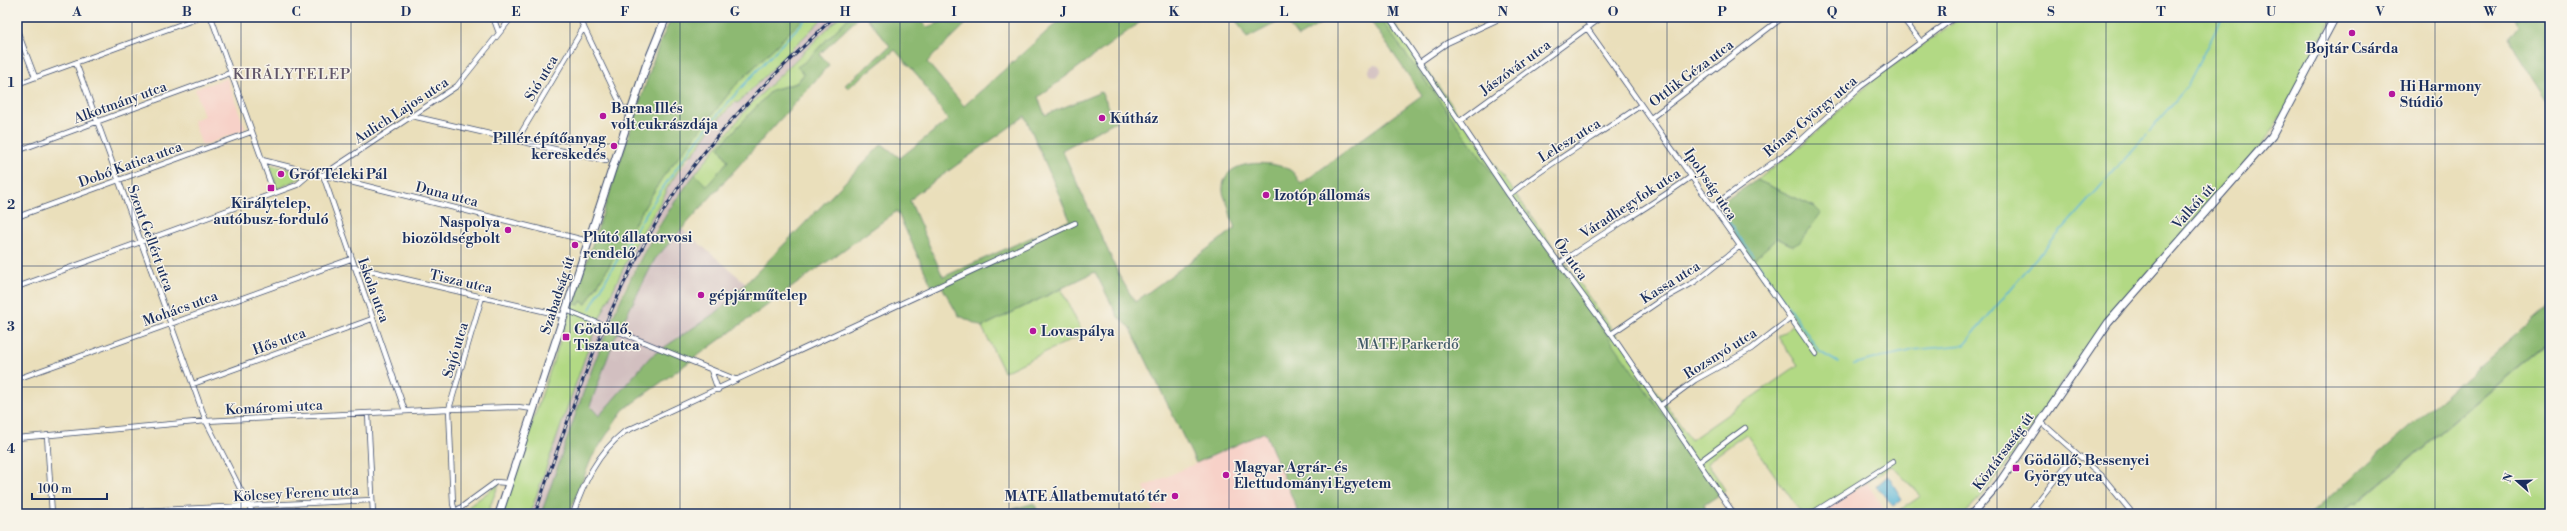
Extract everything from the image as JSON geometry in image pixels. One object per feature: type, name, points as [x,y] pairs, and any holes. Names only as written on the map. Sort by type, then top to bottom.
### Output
[{"type":"main road","name":"Szabadság út","points":[[498,514],[631,111],[666,17]]},
{"type":"main road","name":"Valkói út","points":[[2053,403],[2092,345],[2129,298],[2272,136],[2335,17]]},
{"type":"main road","name":"Köztársaság út","points":[[1972,514],[2000,482],[2053,403]]},
{"type":"street","points":[[17,84],[198,17]]},
{"type":"street","points":[[211,17],[250,132],[274,193]]},
{"type":"street","points":[[493,17],[499,33]]},
{"type":"street","name":"Aulich Lajos utca","points":[[323,175],[457,86],[512,17]]},
{"type":"street","points":[[580,17],[622,107],[631,111]]},
{"type":"street","name":"Őz utca","points":[[1389,17],[1510,194],[1611,334],[1734,514]]},
{"type":"street","points":[[1420,62],[1447,43],[1503,17]]},
{"type":"street","name":"Ipolyság utca","points":[[1584,17],[1588,27],[1641,105],[1816,354]]},
{"type":"street","name":"Jászóvár utca","points":[[1460,121],[1602,17]]},
{"type":"street","name":"Ottlik Géza utca","points":[[1651,118],[1783,17]]},
{"type":"street","points":[[1902,17],[1921,42]]},
{"type":"street","name":"Rónay György utca","points":[[1713,206],[1789,151],[1860,87],[1955,17]]},
{"type":"street","name":"Sió utca","points":[[517,140],[584,27]]},
{"type":"street","points":[[17,30],[35,77]]},
{"type":"street","name":"Szent Gellért utca","points":[[76,63],[206,421],[253,514]]},
{"type":"street","name":"Alkotmány utca","points":[[17,151],[230,73]]},
{"type":"street","name":"Lelesz utca","points":[[1510,194],[1543,169],[1611,127],[1641,105]]},
{"type":"street","points":[[412,116],[606,162]]},
{"type":"street","name":"Dobó Katica utca","points":[[17,217],[250,132]]},
{"type":"street","name":"Duna utca","points":[[262,160],[588,241]]},
{"type":"street","points":[[17,287],[300,184],[312,172]]},
{"type":"street","name":"Iskola utca","points":[[323,175],[405,411]]},
{"type":"street","name":"Váradhegyfok utca","points":[[1560,263],[1603,232],[1654,204],[1692,176]]},
{"type":"street","points":[[573,514],[594,466],[616,439],[633,428],[718,390],[1075,223]]},
{"type":"street","name":"Kassa utca","points":[[1611,334],[1658,302],[1696,282],[1740,246]]},
{"type":"street","name":"Mohács utca","points":[[17,379],[351,259]]},
{"type":"street","name":"Tisza utca","points":[[354,267],[482,297],[565,313],[588,319],[737,380]]},
{"type":"street","name":"Sajó utca","points":[[454,513],[449,409],[482,297]]},
{"type":"street","name":"Rozsnyó utca","points":[[1660,406],[1694,380],[1751,349],[1790,318]]},
{"type":"street","name":"Hős utca","points":[[193,384],[372,319]]},
{"type":"street","points":[[711,370],[718,390]]},
{"type":"street","name":"Komáromi utca","points":[[17,438],[206,421],[518,406],[533,409]]},
{"type":"street","points":[[368,413],[372,514]]},
{"type":"street","points":[[2041,422],[2101,475],[2133,514]]},
{"type":"street","points":[[1699,462],[1745,428]]},
{"type":"street","points":[[47,435],[52,514]]},
{"type":"street","points":[[2028,514],[2076,453]]},
{"type":"street","points":[[1811,514],[1893,462]]},
{"type":"street","points":[[454,513],[496,482],[508,483]]},
{"type":"street","name":"Kölcsey Ferenc utca","points":[[77,514],[174,512],[372,500]]},
{"type":"street","points":[[2035,506],[2041,514]]},
{"type":"shaded area","points":[[824,17],[839,17],[760,94],[726,131],[656,228],[626,284],[610,321],[541,514],[530,514],[596,326],[632,250],[666,193],[666,190],[714,124]]},
{"type":"shaded area","points":[[1375,65],[1379,67],[1381,71],[1379,75],[1375,77],[1371,75],[1369,71],[1371,67]]},
{"type":"shaded area","points":[[227,78],[245,128],[244,130],[202,146],[193,120],[204,116],[195,89]]},
{"type":"shaded area","points":[[682,229],[747,284],[721,309],[650,357],[599,417],[590,406],[614,340],[655,259]]},
{"type":"shaded area","name":"Magyar Agrár- és Élettudományi Egyetem","points":[[1265,432],[1299,514],[1155,514],[1144,487]]},
{"type":"shaded area","points":[[1866,481],[1887,514],[1814,514]]},
{"type":"green space","points":[[672,17],[805,17],[734,87],[662,178],[586,304],[581,301],[579,305],[573,303],[659,44]]},
{"type":"green space","points":[[805,17],[824,17],[738,103],[735,102],[714,124],[693,154],[688,156],[666,190],[666,193],[632,250],[596,326],[530,514],[501,514],[573,303],[579,305],[580,301],[586,304],[662,178],[734,87]]},
{"type":"green space","points":[[839,17],[849,17],[806,61],[798,67],[804,74],[796,83],[772,90],[719,147],[728,161],[707,186],[695,174],[748,107]]},
{"type":"green space","name":"MATE Parkerdő","points":[[849,17],[859,17],[820,54],[829,65],[655,259],[614,340],[590,406],[599,416],[650,357],[721,309],[882,144],[900,158],[948,120],[919,77],[895,50],[848,88],[845,85],[890,46],[866,17],[916,17],[927,27],[939,23],[946,17],[973,17],[927,62],[964,106],[1063,17],[1147,17],[1038,97],[1045,115],[1101,92],[1116,121],[1062,150],[1120,277],[1135,302],[1236,228],[1232,221],[1223,190],[1225,178],[1231,171],[1239,166],[1250,164],[1272,164],[1290,170],[1301,184],[1422,95],[1368,17],[1379,17],[1556,261],[1719,495],[1704,505],[1708,514],[1299,514],[1265,432],[1196,463],[1130,327],[1118,317],[1095,272],[982,327],[958,315],[941,285],[933,289],[897,211],[623,410],[592,457],[569,514],[541,514],[604,337],[623,294],[644,253],[668,212],[695,174],[707,186],[728,161],[719,147],[772,90],[797,83],[804,74],[797,67],[806,61]],"holes":[[[1025,116],[1070,220],[943,277],[910,201],[915,195]]]},
{"type":"green space","points":[[1234,17],[1332,17],[1298,37],[1284,19],[1247,38]]},
{"type":"green space","points":[[1379,17],[1389,17],[1691,440],[1798,365],[1778,337],[1796,322],[1751,262],[1777,238],[1793,246],[1815,207],[1757,180],[1795,151],[1878,76],[1962,17],[2332,17],[2287,106],[2262,145],[2111,314],[2064,379],[1998,476],[1965,514],[1894,514],[1921,496],[1892,466],[1814,514],[1802,514],[1746,434],[1707,462],[1725,490],[1719,495],[1508,196]]},
{"type":"green space","points":[[2514,17],[2550,17],[2550,104],[2508,38],[2517,26]]},
{"type":"green space","points":[[268,165],[302,172],[303,177],[277,189],[273,185],[276,184],[271,169],[268,170]]},
{"type":"green space","points":[[1757,180],[1815,207],[1821,213],[1800,242],[1793,246],[1777,238],[1751,262],[1720,210],[1724,201]]},
{"type":"green space","name":"Lovaspálya","points":[[1061,289],[1083,334],[1004,372],[982,327]]},
{"type":"green space","points":[[2550,304],[2550,349],[2544,344],[2356,504],[2353,503],[2339,514],[2310,514]]},
{"type":"green space","points":[[2545,344],[2550,349],[2550,514],[2339,514],[2353,503],[2363,499]]},
{"type":"green space","points":[[499,484],[487,514],[469,514],[464,510]]},
{"type":"green space","points":[[1034,503],[1039,514],[997,514]]},
{"type":"water","points":[[1888,476],[1902,499],[1893,506],[1876,486]]},
{"type":"waterway","points":[[590,309],[632,235],[681,162],[737,92],[808,17]]},
{"type":"waterway","points":[[2149,131],[2186,88],[2222,17]]},
{"type":"waterway","points":[[1853,364],[1913,350],[1964,345],[2029,267],[2146,135]]},
{"type":"waterway","points":[[1722,212],[1753,256]]},
{"type":"waterway","points":[[1757,262],[1784,301]]},
{"type":"waterway","points":[[1787,305],[1820,352],[1839,363]]},
{"type":"railway","points":[[535,514],[599,339],[617,297],[661,215],[686,176],[720,133],[757,93],[834,17]]},
{"type":"place","name":"Bojtár Csárda","points":[[2352,33]]},
{"type":"place","name":"Hi Harmony Stúdió","points":[[2392,94]]},
{"type":"place","name":"Barna Illés volt cukrászdája","points":[[603,116]]},
{"type":"place","name":"Kútház","points":[[1102,118]]},
{"type":"place","name":"Pillér építőanyag kereskedés","points":[[614,146]]},
{"type":"place","name":"Gróf Teleki Pál","points":[[281,174]]},
{"type":"place","name":"Királytelep, autóbusz-forduló","points":[[271,188]]},
{"type":"place","name":"Izotóp állomás","points":[[1266,195]]},
{"type":"place","name":"Naspolya biozöldségbolt","points":[[508,230]]},
{"type":"place","name":"Plútó állatorvosi rendelő","points":[[575,245]]},
{"type":"place","name":"gépjárműtelep","points":[[701,295]]},
{"type":"place","name":"Lovaspálya","points":[[1033,331]]},
{"type":"place","name":"Gödöllő, Tisza utca","points":[[566,337]]},
{"type":"place","name":"Gödöllő, Bessenyei György utca","points":[[2016,468]]},
{"type":"place","name":"Magyar Agrár- és Élettudományi Egyetem","points":[[1226,475]]},
{"type":"place","name":"MATE Állatbemutató tér","points":[[1175,496]]},
{"type":"district","name":"KIRÁLYTELEP","points":[[292,74]]}]
